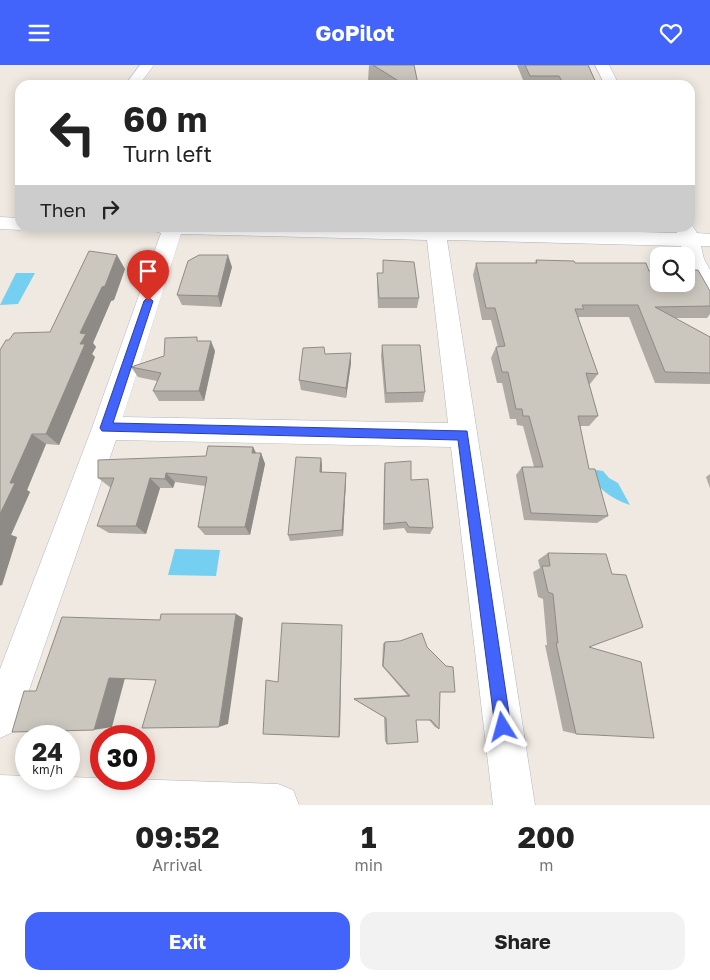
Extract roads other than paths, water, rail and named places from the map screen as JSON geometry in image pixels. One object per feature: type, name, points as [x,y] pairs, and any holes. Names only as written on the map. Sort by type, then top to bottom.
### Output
[{"type":"street","points":[[136,80],[147,65]]},
{"type":"street","points":[[602,65],[610,80]]},
{"type":"street","points":[[0,223],[15,224]]},
{"type":"street","points":[[0,719],[106,428],[172,232]]},
{"type":"street","points":[[348,232],[695,236]]},
{"type":"street","points":[[436,234],[514,805]]},
{"type":"street","points":[[695,236],[710,255]]},
{"type":"street","points":[[695,236],[693,259],[710,290]]},
{"type":"street","points":[[106,428],[463,435]]},
{"type":"street","points":[[0,795],[278,805]]},
{"type":"water","points":[[16,273],[35,273],[18,304],[0,305]]},
{"type":"water","points":[[597,470],[603,471],[609,478],[618,483],[630,505],[612,497],[598,486],[590,475]]},
{"type":"water","points":[[175,549],[220,550],[216,576],[168,575]]}]
